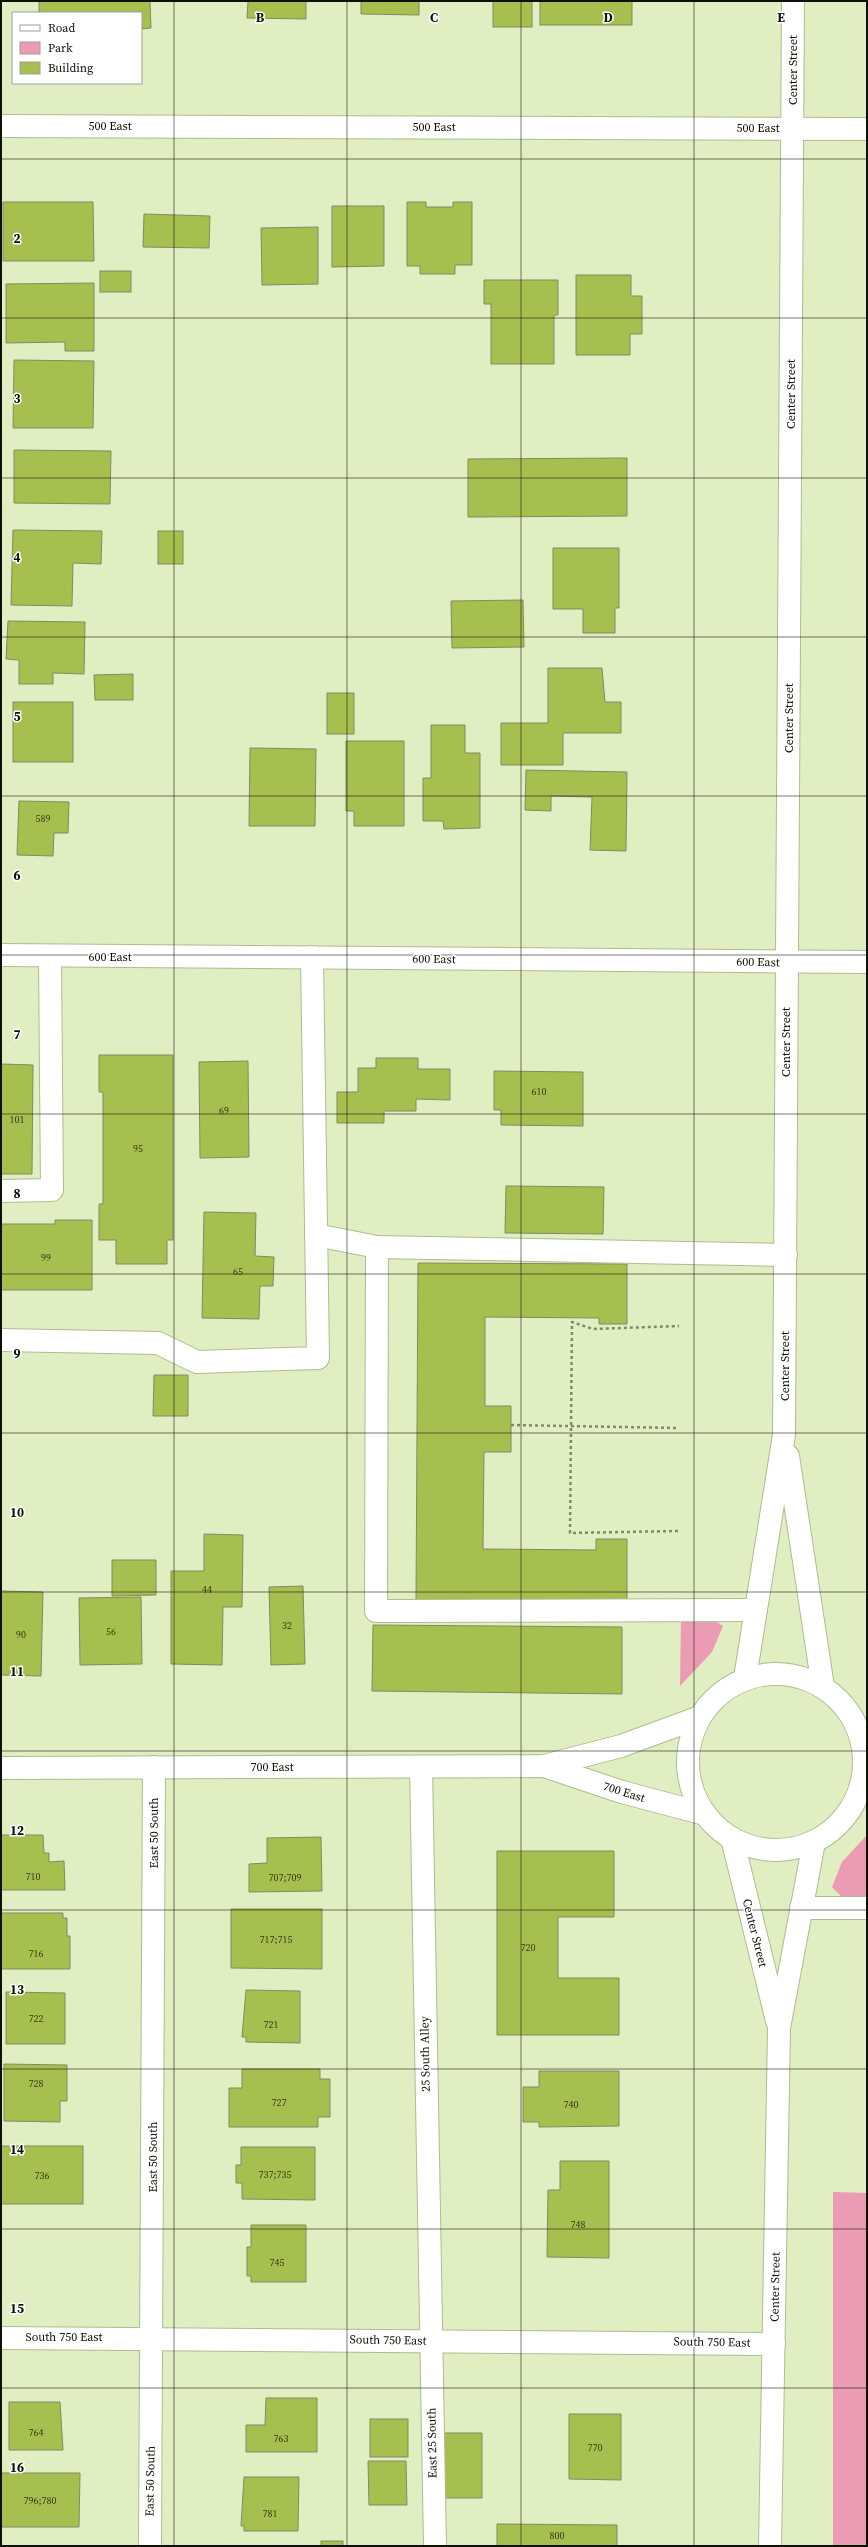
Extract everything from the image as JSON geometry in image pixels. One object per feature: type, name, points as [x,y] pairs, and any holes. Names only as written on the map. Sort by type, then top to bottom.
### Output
[{"type":"street","name":"Center Street","points":[[746,1678],[784,1435],[793,1]]},
{"type":"street","name":"500 East","points":[[1,126],[867,129]]},
{"type":"street","name":"600 East","points":[[1,956],[867,962]]},
{"type":"street","points":[[1,1190],[52,1190],[50,957]]},
{"type":"street","points":[[1,1340],[158,1343],[197,1362],[318,1358],[312,957]]},
{"type":"street","points":[[316,1235],[377,1247],[786,1255]]},
{"type":"street","points":[[377,1247],[376,1610],[756,1610]]},
{"type":"street","name":"Center Street","points":[[784,1435],[823,1687]]},
{"type":"street","points":[[779,1673],[810,1679],[823,1687],[860,1720],[860,1734],[865,1764],[859,1793],[860,1804],[839,1824],[814,1842],[778,1850],[757,1848],[732,1838],[705,1814],[692,1785],[689,1766],[690,1746],[700,1717],[713,1700],[746,1678],[779,1673]]},
{"type":"street","name":"700 East","points":[[1,1768],[421,1768],[544,1766],[620,1746],[700,1717]]},
{"type":"street","name":"700 East","points":[[544,1766],[622,1792],[705,1814]]},
{"type":"street","name":"East 50 South","points":[[150,2546],[154,1768]]},
{"type":"street","name":"25 South Alley","points":[[421,1768],[430,2341]]},
{"type":"street","name":"Center Street","points":[[732,1838],[779,2028]]},
{"type":"street","name":"Center Street","points":[[770,2546],[779,2028],[814,1842]]},
{"type":"street","points":[[801,1908],[867,1908]]},
{"type":"street","name":"South 750 East","points":[[1,2338],[152,2337],[774,2344]]},
{"type":"street","name":"East 25 South","points":[[430,2341],[435,2546]]},
{"type":"path","points":[[678,1531],[570,1533],[570,1428],[572,1322],[594,1329],[679,1326]]},
{"type":"path","points":[[511,1425],[570,1428],[678,1428]]},
{"type":"green space","points":[[681,1619],[712,1619],[723,1626],[712,1652],[680,1686]]},
{"type":"green space","points":[[867,1835],[867,1899],[843,1898],[832,1887],[842,1862]]},
{"type":"green space","points":[[833,2192],[867,2193],[867,2546],[833,2546]]},
{"type":"building","points":[[39,1],[150,1],[151,28],[142,29],[142,12],[39,12]]},
{"type":"building","points":[[248,1],[306,1],[306,19],[247,18]]},
{"type":"building","points":[[361,1],[419,1],[419,15],[361,14]]},
{"type":"building","points":[[493,1],[532,1],[532,27],[493,27]]},
{"type":"building","points":[[540,1],[632,1],[632,25],[540,25]]},
{"type":"building","points":[[3,202],[93,202],[94,261],[3,261]]},
{"type":"building","points":[[407,202],[426,202],[426,207],[453,207],[453,202],[472,202],[472,265],[455,265],[455,274],[420,274],[420,266],[407,266]]},
{"type":"building","points":[[332,206],[384,206],[384,266],[332,267]]},
{"type":"building","points":[[144,214],[210,216],[209,248],[143,247]]},
{"type":"building","points":[[318,227],[318,284],[262,285],[261,228]]},
{"type":"building","points":[[100,271],[131,271],[131,292],[100,292]]},
{"type":"building","points":[[576,275],[631,275],[631,296],[642,296],[642,334],[630,334],[630,355],[576,355]]},
{"type":"building","points":[[484,280],[558,280],[558,315],[554,315],[554,364],[491,364],[491,304],[484,304]]},
{"type":"building","points":[[94,283],[94,351],[65,351],[65,342],[6,343],[6,284]]},
{"type":"building","points":[[14,360],[94,361],[93,428],[13,428]]},
{"type":"building","points":[[14,450],[111,451],[110,504],[14,503]]},
{"type":"building","points":[[627,458],[627,516],[468,517],[468,459]]},
{"type":"building","points":[[13,530],[102,531],[101,564],[73,563],[72,606],[11,605]]},
{"type":"building","points":[[158,531],[183,531],[183,564],[158,564]]},
{"type":"building","points":[[553,548],[619,548],[619,608],[615,608],[615,633],[583,633],[583,609],[553,609]]},
{"type":"building","points":[[523,600],[524,647],[452,648],[451,601]]},
{"type":"building","points":[[8,621],[85,622],[84,674],[53,673],[53,684],[19,684],[19,660],[6,659]]},
{"type":"building","points":[[548,668],[602,668],[605,702],[621,702],[621,733],[563,733],[563,765],[501,765],[501,723],[548,723]]},
{"type":"building","points":[[133,674],[133,700],[95,700],[94,675]]},
{"type":"building","points":[[327,693],[354,693],[354,734],[327,734]]},
{"type":"building","points":[[13,702],[73,702],[73,762],[13,762]]},
{"type":"building","points":[[431,725],[465,725],[465,753],[480,753],[480,828],[444,829],[443,821],[423,821],[423,778],[431,778]]},
{"type":"building","points":[[346,741],[404,741],[404,826],[354,826],[354,811],[346,811]]},
{"type":"building","points":[[250,748],[316,749],[315,826],[249,826]]},
{"type":"building","points":[[526,770],[627,772],[626,851],[590,850],[592,797],[551,796],[551,811],[525,810]]},
{"type":"building","points":[[19,801],[69,802],[68,833],[54,833],[53,856],[17,855]]},
{"type":"building","points":[[99,1055],[173,1055],[173,1240],[167,1240],[167,1264],[116,1264],[116,1240],[99,1240],[99,1204],[103,1204],[103,1092],[99,1092]]},
{"type":"building","points":[[376,1058],[418,1058],[418,1069],[450,1069],[450,1100],[416,1099],[416,1111],[384,1111],[384,1123],[337,1123],[337,1092],[358,1092],[358,1068],[376,1068]]},
{"type":"building","points":[[248,1061],[249,1157],[200,1158],[199,1062]]},
{"type":"building","points":[[1,1064],[33,1065],[32,1174],[1,1174]]},
{"type":"building","points":[[494,1071],[583,1072],[583,1126],[501,1125],[501,1110],[494,1110]]},
{"type":"building","points":[[506,1186],[604,1187],[603,1234],[505,1233]]},
{"type":"building","points":[[204,1212],[256,1213],[255,1256],[274,1257],[273,1286],[260,1286],[259,1319],[202,1318]]},
{"type":"building","points":[[55,1220],[92,1220],[92,1290],[1,1290],[1,1224],[55,1224]]},
{"type":"building","points":[[418,1263],[627,1264],[627,1324],[599,1324],[599,1318],[485,1317],[485,1406],[511,1406],[511,1452],[484,1452],[483,1549],[596,1550],[596,1539],[627,1539],[627,1602],[416,1601]]},
{"type":"building","points":[[154,1375],[188,1375],[188,1416],[153,1416]]},
{"type":"building","points":[[204,1534],[243,1535],[242,1607],[223,1607],[222,1665],[171,1664],[171,1571],[204,1571]]},
{"type":"building","points":[[112,1560],[156,1560],[156,1595],[112,1596]]},
{"type":"building","points":[[303,1586],[305,1664],[271,1665],[269,1587]]},
{"type":"building","points":[[1,1591],[43,1592],[41,1676],[1,1675]]},
{"type":"building","points":[[141,1597],[142,1664],[80,1665],[79,1598]]},
{"type":"building","points":[[373,1625],[622,1627],[622,1694],[372,1691]]},
{"type":"building","points":[[1,1835],[43,1835],[44,1853],[49,1853],[49,1862],[64,1861],[65,1890],[1,1890]]},
{"type":"building","points":[[321,1837],[322,1891],[249,1892],[249,1864],[267,1863],[267,1838]]},
{"type":"building","points":[[497,1851],[614,1851],[614,1917],[558,1917],[558,1978],[619,1978],[619,2035],[497,2035]]},
{"type":"building","points":[[231,1909],[322,1909],[322,1969],[231,1968]]},
{"type":"building","points":[[1,1913],[63,1913],[63,1918],[67,1918],[67,1936],[70,1936],[70,1969],[1,1969]]},
{"type":"building","points":[[246,1990],[300,1991],[300,2043],[246,2042],[246,2037],[242,2037]]},
{"type":"building","points":[[6,1992],[65,1993],[65,2044],[6,2044]]},
{"type":"building","points":[[4,2064],[67,2065],[67,2101],[60,2101],[60,2122],[4,2121]]},
{"type":"building","points":[[242,2069],[320,2069],[320,2079],[330,2079],[330,2117],[318,2117],[318,2127],[229,2127],[229,2088],[242,2088]]},
{"type":"building","points":[[539,2071],[619,2071],[619,2126],[539,2127],[539,2122],[523,2122],[523,2087],[539,2087]]},
{"type":"building","points":[[1,2146],[83,2146],[83,2204],[1,2204]]},
{"type":"building","points":[[241,2147],[315,2147],[315,2200],[242,2199],[242,2183],[236,2183],[236,2165],[241,2165]]},
{"type":"building","points":[[560,2161],[609,2161],[609,2258],[547,2257],[548,2190],[560,2190]]},
{"type":"building","points":[[251,2225],[306,2225],[306,2282],[251,2282],[251,2276],[247,2276],[247,2247],[251,2247]]},
{"type":"building","points":[[266,2398],[317,2398],[317,2452],[246,2452],[246,2425],[265,2425]]},
{"type":"building","points":[[9,2402],[60,2402],[63,2450],[9,2450]]},
{"type":"building","points":[[569,2414],[621,2414],[621,2480],[569,2479]]},
{"type":"building","points":[[370,2419],[408,2419],[408,2457],[370,2457]]},
{"type":"building","points":[[444,2433],[482,2433],[482,2498],[443,2498]]},
{"type":"building","points":[[368,2461],[406,2461],[407,2505],[369,2505]]},
{"type":"building","points":[[1,2473],[80,2473],[79,2527],[1,2527]]},
{"type":"building","points":[[244,2477],[299,2477],[298,2531],[244,2531],[244,2526],[241,2526]]},
{"type":"building","points":[[497,2524],[617,2525],[617,2546],[497,2546]]},
{"type":"building","points":[[321,2541],[343,2541],[343,2546],[321,2546]]}]
